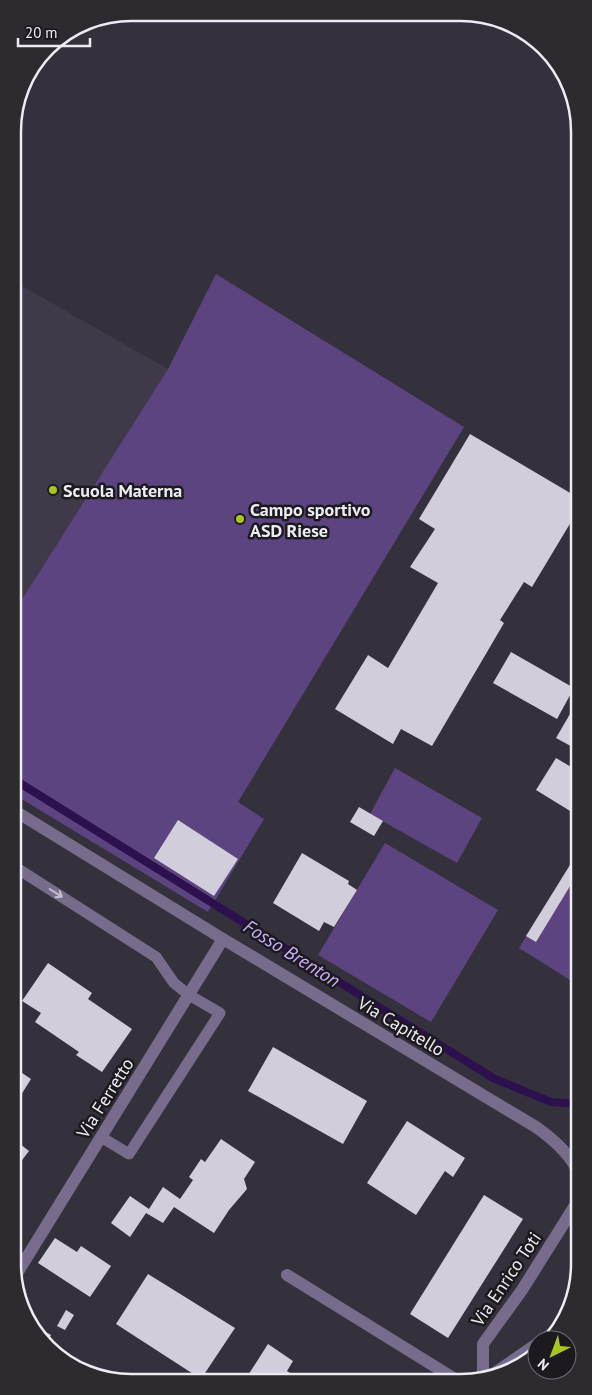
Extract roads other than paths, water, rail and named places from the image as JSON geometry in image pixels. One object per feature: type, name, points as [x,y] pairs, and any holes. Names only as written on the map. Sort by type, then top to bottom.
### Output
[{"type":"street","name":"Via Capitello","points":[[21,815],[223,940],[536,1127],[550,1137],[571,1159]]},
{"type":"street","name":"Via Ferretto","points":[[21,1267],[223,940]]},
{"type":"street","name":"Via Enrico Toti","points":[[484,1371],[483,1344],[522,1290],[571,1214]]},
{"type":"street","points":[[288,1275],[447,1374]]},
{"type":"street","name":"Via Enrico Toti","points":[[510,1362],[527,1351]]},
{"type":"lane","points":[[21,871],[156,957],[174,982],[189,995],[220,1013],[129,1154],[101,1138]]},
{"type":"waterway","name":"Fosso Brenton","points":[[21,784],[493,1078],[551,1102],[571,1103]]},
{"type":"place","name":"Scuola Materna","points":[[53,490]]},
{"type":"place","name":"Campo sportivo ASD Riese","points":[[240,519]]}]
